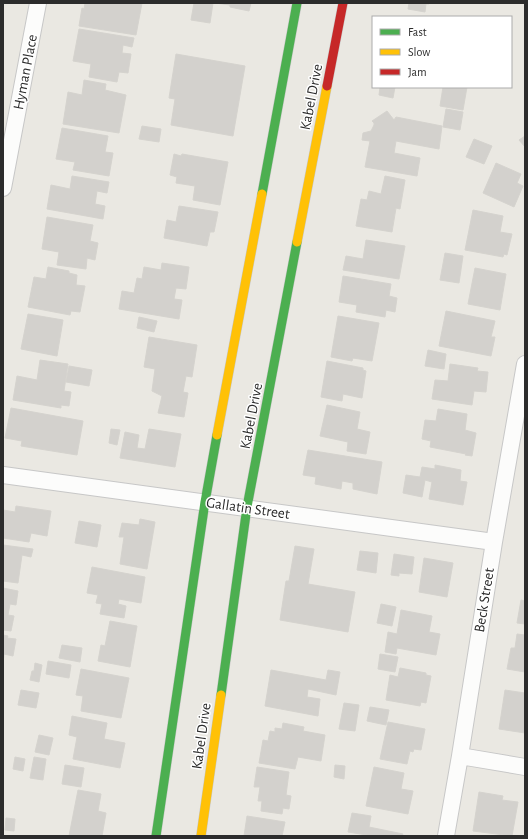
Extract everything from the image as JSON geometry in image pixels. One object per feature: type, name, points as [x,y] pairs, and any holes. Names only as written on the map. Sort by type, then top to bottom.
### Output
[{"type":"street","name":"Hyman Place","points":[[3,188],[38,3]]},
{"type":"street","name":"Kabel Drive","points":[[156,836],[205,502],[298,3]]},
{"type":"street","name":"Kabel Drive","points":[[201,836],[247,507],[343,3]]},
{"type":"street","name":"Beck Street","points":[[446,836],[525,364]]},
{"type":"street","name":"Gallatin Street","points":[[3,475],[247,507],[494,542]]},
{"type":"street","points":[[460,756],[525,767]]},
{"type":"building","points":[[85,3],[142,3],[136,35],[79,26],[82,8],[84,9]]},
{"type":"building","points":[[194,3],[213,3],[210,23],[191,20]]},
{"type":"building","points":[[215,3],[251,3],[249,11],[230,7],[230,5]]},
{"type":"building","points":[[409,3],[430,3],[426,4],[425,12],[408,9]]},
{"type":"building","points":[[79,29],[134,38],[132,47],[123,45],[122,53],[131,54],[128,73],[119,72],[117,82],[89,77],[91,64],[73,61]]},
{"type":"building","points":[[176,54],[245,66],[233,136],[171,125],[175,99],[169,98]]},
{"type":"building","points":[[84,80],[106,84],[105,90],[126,95],[119,133],[63,124],[68,92],[82,95]]},
{"type":"building","points":[[380,88],[395,88],[393,98],[379,95]]},
{"type":"building","points":[[443,88],[467,88],[463,110],[440,106]]},
{"type":"building","points":[[446,109],[463,112],[460,130],[443,127]]},
{"type":"building","points":[[387,111],[394,120],[396,117],[442,126],[439,149],[396,141],[394,153],[420,158],[417,176],[365,167],[370,141],[362,140],[363,133],[371,131],[374,125],[372,121]]},
{"type":"building","points":[[142,126],[161,129],[159,142],[139,139]]},
{"type":"building","points":[[62,128],[108,136],[105,152],[113,153],[109,176],[73,170],[75,162],[56,159]]},
{"type":"building","points":[[525,136],[525,147],[519,140]]},
{"type":"building","points":[[474,139],[492,146],[484,164],[466,157]]},
{"type":"building","points":[[174,154],[228,162],[220,205],[193,200],[195,186],[176,183],[177,177],[170,175]]},
{"type":"building","points":[[496,163],[521,174],[517,183],[523,186],[514,207],[483,193]]},
{"type":"building","points":[[72,176],[109,182],[107,193],[97,191],[95,204],[105,206],[103,219],[47,209],[51,185],[70,189]]},
{"type":"building","points":[[385,176],[405,180],[400,209],[396,208],[392,232],[356,226],[361,199],[367,200],[369,191],[381,194]]},
{"type":"building","points":[[179,206],[218,212],[214,232],[210,232],[207,246],[164,238],[167,220],[176,222]]},
{"type":"building","points":[[473,210],[503,216],[500,232],[512,234],[507,255],[504,254],[503,257],[465,250]]},
{"type":"building","points":[[47,217],[93,225],[90,241],[98,243],[95,260],[87,258],[86,269],[57,265],[59,252],[42,249]]},
{"type":"building","points":[[366,240],[405,246],[399,279],[343,270],[346,256],[363,259]]},
{"type":"building","points":[[445,253],[463,256],[459,283],[440,280]]},
{"type":"building","points":[[162,263],[189,267],[186,289],[176,288],[174,299],[182,300],[179,319],[119,309],[122,291],[134,293],[137,278],[142,279],[144,267],[161,270]]},
{"type":"building","points":[[48,267],[69,271],[69,273],[77,275],[76,285],[85,286],[80,312],[71,311],[70,315],[28,307],[34,277],[46,279]]},
{"type":"building","points":[[475,268],[506,274],[500,310],[468,304]]},
{"type":"building","points":[[343,276],[391,284],[389,296],[397,298],[395,312],[386,310],[385,317],[356,312],[357,305],[339,302]]},
{"type":"building","points":[[446,311],[495,321],[491,337],[495,337],[491,356],[439,346]]},
{"type":"building","points":[[28,314],[63,320],[57,356],[21,349]]},
{"type":"building","points":[[338,316],[379,323],[372,361],[353,358],[352,361],[331,357]]},
{"type":"building","points":[[139,317],[157,321],[154,332],[137,328]]},
{"type":"building","points":[[149,337],[197,345],[192,377],[186,376],[183,392],[188,393],[184,417],[158,413],[162,396],[152,391],[155,369],[144,367]]},
{"type":"building","points":[[428,350],[446,354],[444,369],[425,366]]},
{"type":"building","points":[[40,360],[68,364],[64,391],[71,392],[69,406],[61,405],[61,408],[13,400],[17,376],[37,380]]},
{"type":"building","points":[[327,361],[363,368],[363,370],[366,371],[362,398],[343,394],[342,401],[321,397]]},
{"type":"building","points":[[450,364],[478,368],[477,371],[488,372],[486,392],[474,391],[472,405],[432,399],[435,380],[448,381]]},
{"type":"building","points":[[69,366],[92,370],[89,386],[66,382]]},
{"type":"building","points":[[327,405],[360,412],[357,429],[370,432],[366,454],[347,451],[348,442],[320,436]]},
{"type":"building","points":[[11,408],[83,421],[77,455],[21,446],[22,441],[5,438]]},
{"type":"building","points":[[438,409],[467,414],[465,430],[476,433],[472,456],[430,447],[431,441],[422,439],[425,420],[436,421]]},
{"type":"building","points":[[111,429],[120,430],[117,445],[109,443]]},
{"type":"building","points":[[149,429],[181,434],[175,467],[120,458],[125,432],[139,435],[137,448],[145,449]]},
{"type":"building","points":[[308,450],[382,462],[377,494],[353,489],[353,483],[342,481],[341,489],[315,484],[316,477],[303,475]]},
{"type":"building","points":[[435,465],[461,470],[460,481],[467,482],[463,505],[429,499],[432,482],[425,480],[422,497],[403,493],[406,475],[420,477],[422,467],[435,469]]},
{"type":"building","points":[[16,506],[51,511],[47,536],[31,533],[29,542],[3,538],[3,510],[15,512]]},
{"type":"building","points":[[140,519],[155,522],[147,569],[120,564],[124,537],[119,537],[122,523],[139,525]]},
{"type":"building","points":[[79,521],[101,525],[97,547],[75,543]]},
{"type":"building","points":[[3,545],[33,549],[31,557],[22,555],[18,583],[3,581]]},
{"type":"building","points":[[295,546],[314,549],[308,584],[355,592],[348,632],[280,620],[286,581],[289,581]]},
{"type":"building","points":[[360,551],[378,553],[376,573],[357,570]]},
{"type":"building","points":[[394,554],[414,557],[412,574],[399,573],[399,576],[391,575]]},
{"type":"building","points":[[424,558],[453,563],[447,597],[419,592]]},
{"type":"building","points":[[92,567],[145,577],[141,603],[119,599],[118,604],[126,606],[124,618],[100,614],[102,604],[96,603],[98,595],[87,593]]},
{"type":"building","points":[[3,588],[18,591],[16,605],[10,604],[8,615],[14,616],[11,631],[3,630]]},
{"type":"building","points":[[521,600],[525,601],[525,624],[517,623]]},
{"type":"building","points":[[381,604],[396,607],[392,626],[377,623]]},
{"type":"building","points":[[401,610],[432,616],[429,632],[440,634],[436,655],[397,648],[396,654],[385,652],[388,632],[397,634]]},
{"type":"building","points":[[110,621],[137,626],[130,667],[98,661],[101,645],[105,646]]},
{"type":"building","points":[[517,634],[525,635],[525,672],[507,669],[511,648],[515,648]]},
{"type":"building","points":[[3,635],[8,636],[7,638],[16,639],[13,656],[4,654],[3,663]]},
{"type":"building","points":[[62,645],[82,648],[80,662],[59,658]]},
{"type":"building","points":[[380,654],[398,657],[395,672],[378,669]]},
{"type":"building","points":[[48,661],[71,665],[69,678],[46,674]]},
{"type":"building","points":[[35,663],[42,665],[39,682],[30,680],[32,671],[34,671]]},
{"type":"building","points":[[400,668],[426,673],[426,675],[431,676],[426,703],[421,702],[420,706],[386,700],[390,675],[398,677]]},
{"type":"building","points":[[81,669],[129,678],[121,718],[81,711],[83,696],[76,695]]},
{"type":"building","points":[[271,670],[326,680],[328,670],[340,672],[336,695],[308,689],[307,697],[320,699],[318,716],[265,706]]},
{"type":"building","points":[[21,690],[39,693],[36,708],[18,705]]},
{"type":"building","points":[[505,690],[525,693],[525,733],[499,729]]},
{"type":"building","points":[[344,703],[359,705],[355,731],[339,729]]},
{"type":"building","points":[[370,707],[389,710],[386,725],[367,721]]},
{"type":"building","points":[[72,716],[107,723],[104,739],[125,743],[120,768],[73,759],[77,737],[69,735]]},
{"type":"building","points":[[388,722],[425,729],[421,750],[414,749],[413,752],[410,751],[407,764],[380,759]]},
{"type":"building","points":[[283,723],[304,727],[303,731],[325,735],[321,761],[298,757],[295,769],[259,763],[263,740],[268,741],[270,731],[275,732],[275,728],[282,729]]},
{"type":"building","points":[[39,735],[53,738],[49,755],[35,752]]},
{"type":"building","points":[[15,757],[25,759],[23,771],[13,769]]},
{"type":"building","points":[[34,757],[46,759],[43,780],[30,778]]},
{"type":"building","points":[[65,765],[84,768],[81,787],[62,784]]},
{"type":"building","points":[[335,765],[345,766],[344,779],[334,777]]},
{"type":"building","points":[[257,767],[289,772],[286,795],[291,796],[289,809],[283,808],[282,814],[261,811],[262,801],[258,801],[260,787],[254,787]]},
{"type":"building","points":[[374,767],[404,773],[401,789],[413,791],[408,814],[366,806]]},
{"type":"building","points":[[78,790],[101,794],[98,811],[106,813],[102,836],[69,836]]},
{"type":"building","points":[[479,792],[503,796],[502,800],[518,802],[512,836],[473,831]]},
{"type":"building","points":[[352,813],[371,816],[369,827],[403,834],[402,836],[373,836],[348,832]]},
{"type":"building","points":[[247,816],[285,822],[282,836],[244,836]]},
{"type":"building","points":[[6,818],[15,819],[14,831],[5,830]]},
{"type":"traffic: fast","points":[[262,194],[297,3]]},
{"type":"traffic: fast","points":[[221,695],[247,507],[297,242]]},
{"type":"traffic: fast","points":[[156,836],[205,502],[217,435]]},
{"type":"traffic: slow","points":[[297,242],[327,86]]},
{"type":"traffic: slow","points":[[217,435],[262,194]]},
{"type":"traffic: slow","points":[[201,836],[221,695]]},
{"type":"traffic: jam","points":[[327,86],[343,3]]}]
